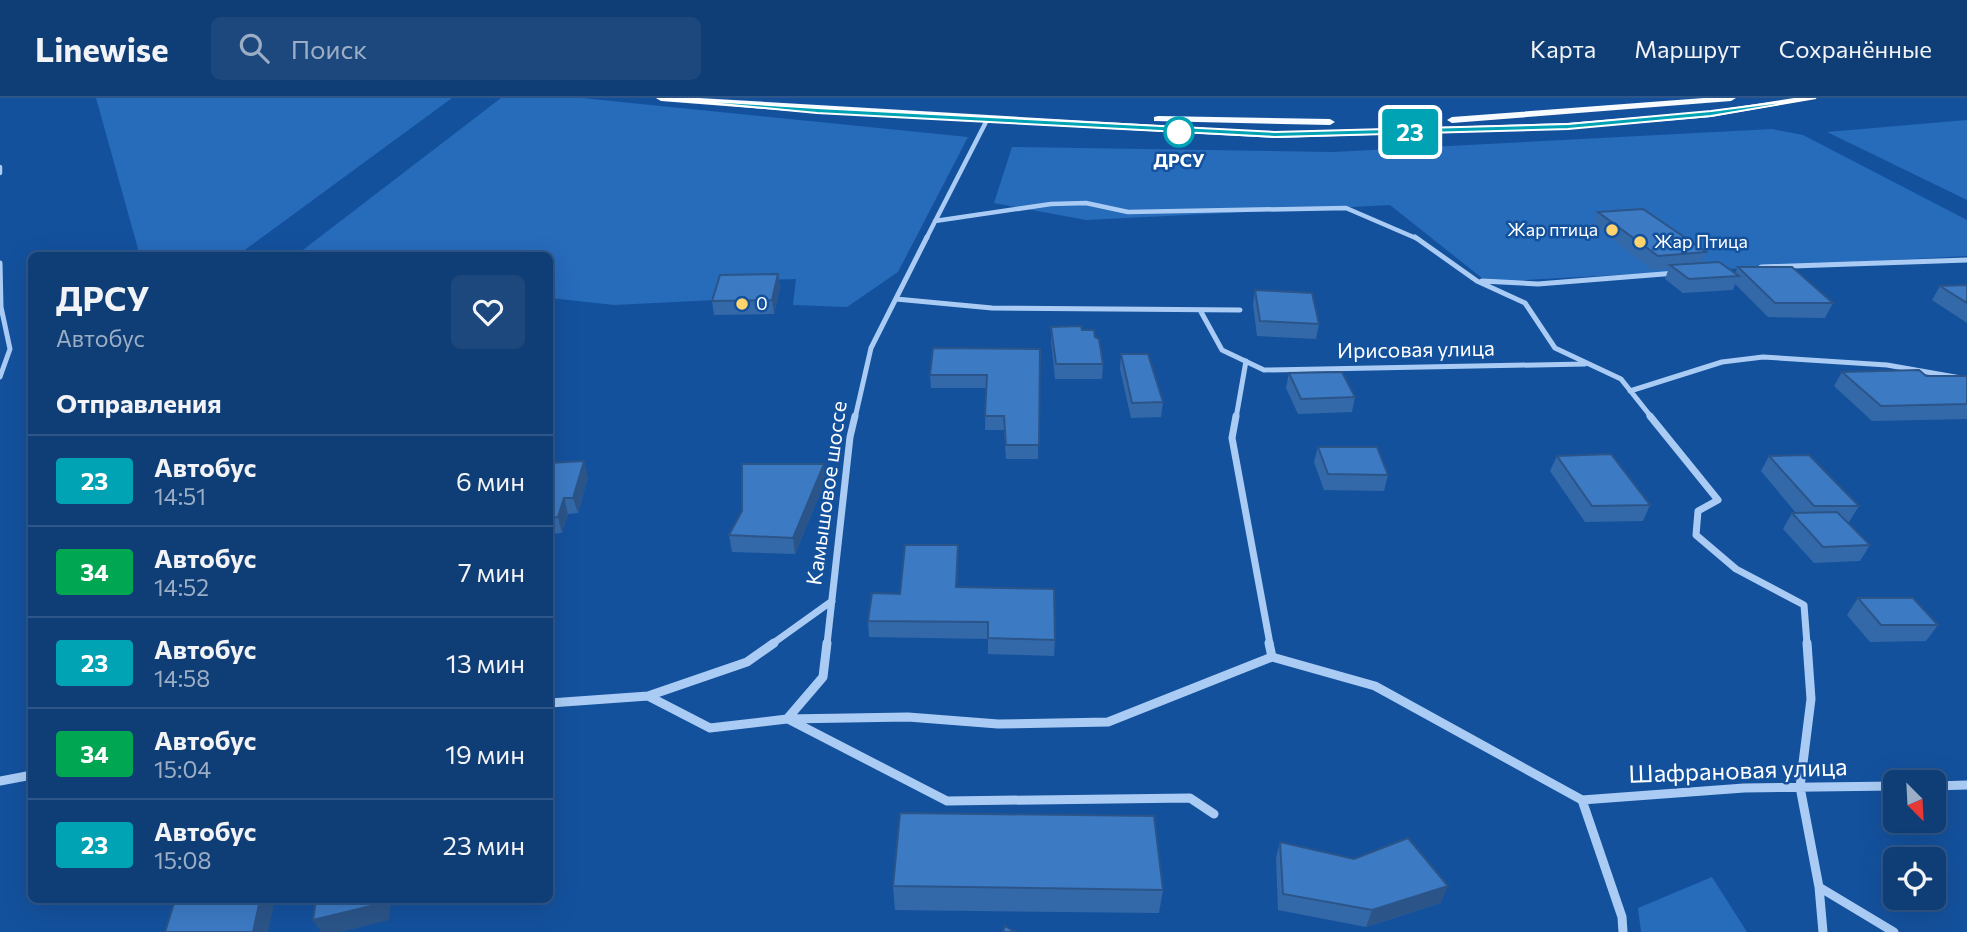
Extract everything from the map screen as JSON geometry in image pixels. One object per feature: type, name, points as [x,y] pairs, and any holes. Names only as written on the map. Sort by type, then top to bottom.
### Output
[{"type":"main road","points":[[661,98],[987,120],[1275,135],[1568,126],[1711,114],[1812,98]]},
{"type":"main road","points":[[777,98],[1205,120],[1436,121],[1656,106],[1731,98]]},
{"type":"main road","points":[[1568,126],[1660,115],[1662,110],[1639,98]]},
{"type":"main road","points":[[1436,121],[1469,114],[1526,110],[1547,103]]},
{"type":"street","name":"Камышовое шоссе","points":[[788,719],[823,677],[850,437],[872,348],[987,120]]},
{"type":"street","points":[[0,167],[0,173]]},
{"type":"street","points":[[935,221],[1051,204],[1086,203],[1128,212],[1346,208],[1416,238],[1477,281],[1525,303],[1555,348],[1621,379],[1718,500],[1698,511],[1696,535],[1737,569],[1804,605],[1811,699],[1800,788],[1819,887],[1823,932]]},
{"type":"street","points":[[1752,268],[1967,260]]},
{"type":"street","points":[[0,262],[1,308],[11,341],[5,370],[0,377]]},
{"type":"street","points":[[1477,281],[1538,284],[1687,272]]},
{"type":"street","points":[[896,299],[992,308],[1240,310]]},
{"type":"street","name":"Ирисовая улица","points":[[1200,310],[1222,350],[1264,370],[1589,364]]},
{"type":"street","points":[[1630,391],[1709,365],[1763,357],[1887,365],[1967,379]]},
{"type":"street","points":[[1246,361],[1232,438],[1272,657]]},
{"type":"street","points":[[553,703],[649,696],[747,662],[832,601]]},
{"type":"street","points":[[649,696],[710,728],[788,719],[908,717],[998,724],[1108,722],[1272,657],[1375,686],[1582,800],[1622,918],[1623,932]]},
{"type":"street","points":[[788,719],[947,801],[1190,798],[1214,814]]},
{"type":"street","points":[[0,780],[28,776]]},
{"type":"street","points":[[1946,786],[1967,785]]},
{"type":"street","name":"Шафрановая улица","points":[[1582,800],[1744,788],[1883,786]]},
{"type":"street","points":[[1819,887],[1894,932]]},
{"type":"shaded area","points":[[96,98],[452,98],[242,252],[139,252]]},
{"type":"shaded area","points":[[501,98],[582,98],[968,137],[898,272],[847,307],[793,305],[796,279],[724,281],[715,300],[614,305],[553,298],[553,252],[300,252]]},
{"type":"shaded area","points":[[1967,120],[1967,200],[1827,132]]},
{"type":"shaded area","points":[[1772,129],[1803,135],[1967,220],[1967,256],[1487,282],[1390,205],[1086,220],[994,203],[1012,147],[1333,152]]},
{"type":"shaded area","points":[[1712,877],[1747,932],[1641,932],[1638,908]]},
{"type":"building","points":[[1643,209],[1706,252],[1658,256],[1598,212]]},
{"type":"building","points":[[1719,262],[1739,276],[1689,279],[1670,265]]},
{"type":"building","points":[[1738,267],[1792,267],[1833,303],[1775,303]]},
{"type":"building","points":[[778,274],[772,300],[712,301],[720,275]]},
{"type":"building","points":[[1967,285],[1967,303],[1940,286]]},
{"type":"building","points":[[1255,290],[1312,293],[1319,324],[1260,321]]},
{"type":"building","points":[[1081,326],[1082,330],[1094,330],[1095,337],[1099,339],[1103,364],[1056,364],[1051,327]]},
{"type":"building","points":[[933,348],[1040,349],[1039,445],[1006,445],[1004,416],[985,416],[987,375],[930,375]]},
{"type":"building","points":[[1121,354],[1148,354],[1163,402],[1132,403]]},
{"type":"building","points":[[1919,370],[1926,376],[1967,376],[1967,404],[1881,406],[1842,372]]},
{"type":"building","points":[[1342,372],[1355,397],[1301,399],[1289,373]]},
{"type":"building","points":[[1318,447],[1377,447],[1388,475],[1328,474]]},
{"type":"building","points":[[1611,454],[1650,505],[1592,506],[1557,456]]},
{"type":"building","points":[[1809,455],[1859,506],[1814,506],[1769,456]]},
{"type":"building","points":[[584,461],[573,498],[564,498],[558,517],[553,518],[553,463]]},
{"type":"building","points":[[742,464],[824,464],[793,538],[729,535],[742,511]]},
{"type":"building","points":[[1837,512],[1870,545],[1823,547],[1792,513]]},
{"type":"building","points":[[905,545],[958,545],[956,587],[1054,589],[1055,640],[988,638],[988,622],[868,621],[872,593],[900,594]]},
{"type":"building","points":[[1858,598],[1913,598],[1938,625],[1881,625]]},
{"type":"building","points":[[900,813],[1154,816],[1163,890],[893,886]]},
{"type":"building","points":[[1408,838],[1448,886],[1372,910],[1283,894],[1280,842],[1354,859]]},
{"type":"building","points":[[174,903],[259,903],[253,932],[165,932]]},
{"type":"building","points":[[316,903],[379,903],[379,904],[313,920]]},
{"type":"building","points":[[1005,926],[1015,932],[1003,932]]},
{"type":"bus line","name":"23","points":[[661,98],[1056,125],[1275,135],[1568,126],[1711,114],[1812,98]]},
{"type":"place","name":"ДРСУ","points":[[1179,132]]},
{"type":"place","name":"Жар птица","points":[[1612,230]]},
{"type":"place","name":"Жар Птица","points":[[1640,242]]},
{"type":"place","name":"0","points":[[742,304]]}]
